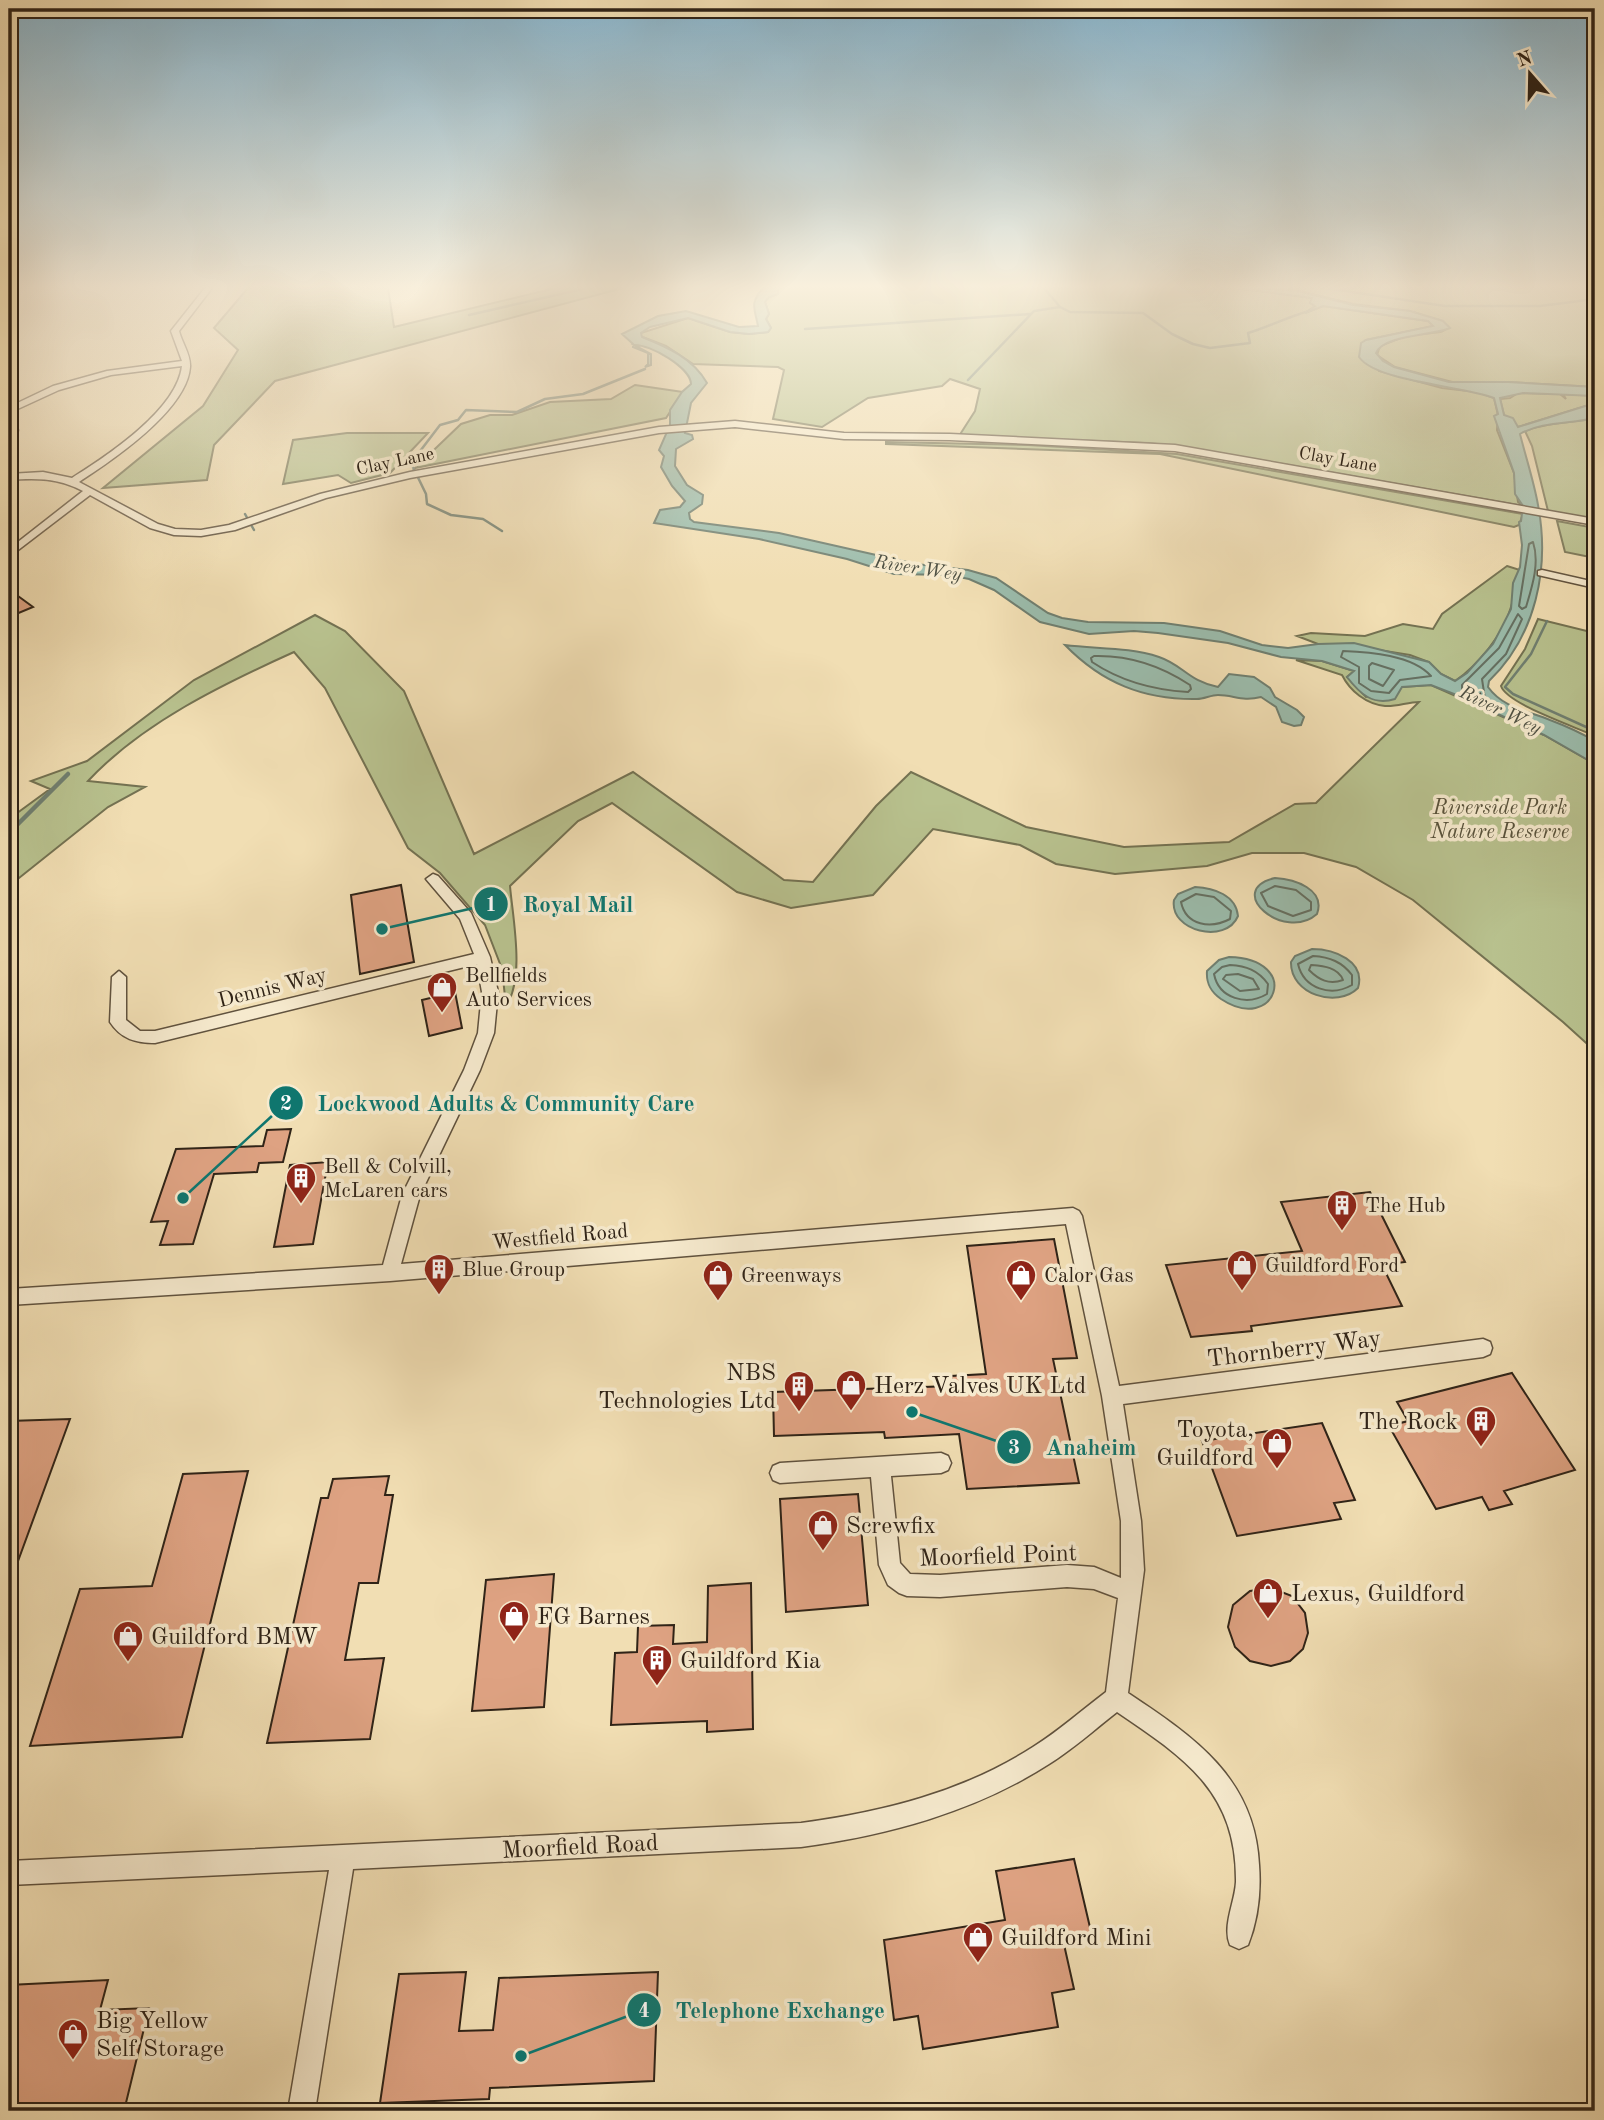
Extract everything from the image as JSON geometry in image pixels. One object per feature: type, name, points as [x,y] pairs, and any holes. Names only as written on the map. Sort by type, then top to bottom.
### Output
[{"type":"street","points":[[9,410],[60,387]]},
{"type":"street","points":[[166,391],[167,387]]},
{"type":"street","points":[[73,481],[89,471],[151,414],[169,404],[180,387]]},
{"type":"street","name":"Clay Lane","points":[[9,477],[49,475],[73,481],[155,526],[179,533],[201,533],[242,525],[314,499],[416,474],[667,429],[748,424],[844,436],[1156,446],[1591,521]]},
{"type":"street","points":[[9,425],[14,430],[10,442]]},
{"type":"street","points":[[9,554],[89,491]]},
{"type":"street","points":[[1542,573],[1595,584]]},
{"type":"street","points":[[390,1273],[411,1195],[472,1070],[485,1034],[491,992],[483,957],[466,918],[433,879]]},
{"type":"street","name":"Dennis Way","points":[[119,977],[118,1022],[137,1037],[155,1037],[483,957]]},
{"type":"street","name":"Westfield Road","points":[[9,1297],[390,1273],[1073,1216],[1112,1396]]},
{"type":"street","name":"Thornberry Way","points":[[1112,1396],[1483,1348]]},
{"type":"street","points":[[1112,1396],[1131,1521],[1133,1570],[1116,1698],[1171,1735],[1212,1771],[1234,1805],[1247,1845],[1248,1885],[1239,1936]]},
{"type":"street","points":[[780,1473],[941,1463]]},
{"type":"street","name":"Moorfield Point","points":[[880,1468],[890,1565],[896,1577],[907,1585],[940,1586],[1066,1576],[1094,1578],[1130,1592]]},
{"type":"street","name":"Moorfield Road","points":[[9,1873],[802,1835],[853,1829],[915,1814],[985,1786],[1040,1756],[1116,1698]]},
{"type":"street","points":[[302,2111],[343,1857]]},
{"type":"green space","points":[[215,387],[269,387],[214,445],[207,480],[103,488],[203,406]]},
{"type":"green space","points":[[632,387],[683,392],[666,418],[415,468],[461,424],[490,415],[512,415],[550,402],[611,399]]},
{"type":"green space","points":[[780,387],[936,387],[868,398],[822,427],[773,419]]},
{"type":"green space","points":[[974,387],[1438,387],[1477,392],[1494,398],[1498,415],[1497,430],[1514,473],[1518,502],[1523,506],[1191,448],[1149,443],[959,436],[975,411],[980,389]]},
{"type":"green space","points":[[1518,393],[1560,394],[1566,399],[1563,394],[1595,396],[1595,403],[1518,427],[1504,415],[1500,399],[1510,398]]},
{"type":"green space","points":[[1595,418],[1595,520],[1548,511],[1532,446],[1525,431]]},
{"type":"green space","points":[[347,433],[428,433],[390,473],[351,483],[338,475],[283,484],[293,440]]},
{"type":"green space","points":[[886,442],[1028,445],[1177,454],[1523,514],[1519,525],[1514,527],[1160,454]]},
{"type":"green space","points":[[1557,521],[1595,528],[1595,558],[1565,552]]},
{"type":"green space","points":[[1507,566],[1520,570],[1507,617],[1489,649],[1455,681],[1441,674],[1429,662],[1410,655],[1341,644],[1318,644],[1297,636],[1311,633],[1365,636],[1403,624],[1433,629],[1442,614]]},
{"type":"green space","name":"Riverside Park Nature Reserve","points":[[315,615],[345,631],[404,691],[474,854],[633,772],[784,880],[813,882],[876,806],[911,772],[1026,827],[1124,847],[1229,842],[1295,804],[1316,803],[1419,702],[1389,706],[1371,703],[1354,691],[1342,675],[1296,660],[1322,661],[1354,671],[1347,677],[1366,697],[1402,687],[1431,685],[1544,735],[1595,764],[1595,1051],[1413,900],[1356,867],[1304,853],[1252,853],[1207,866],[1115,874],[1056,864],[1020,845],[933,829],[873,895],[791,908],[737,892],[612,803],[578,821],[510,886],[516,965],[512,994],[506,1006],[502,969],[485,925],[440,873],[408,848],[325,688],[294,652],[185,707],[158,723],[109,760],[88,781],[145,787],[108,807],[9,886],[9,819],[50,789],[31,781],[87,761],[194,680]]},
{"type":"green space","points":[[1538,619],[1595,633],[1595,736],[1528,707],[1506,693],[1501,686],[1525,649]]},
{"type":"water","name":"River Wey","points":[[688,387],[704,387],[691,403],[685,433],[692,435],[693,439],[676,449],[675,466],[687,485],[703,495],[702,504],[689,513],[694,522],[779,533],[916,564],[968,570],[996,578],[1048,613],[1062,618],[1088,622],[1164,623],[1220,631],[1262,645],[1288,648],[1354,643],[1429,662],[1441,674],[1455,681],[1467,673],[1493,644],[1511,609],[1513,583],[1520,567],[1522,545],[1519,522],[1523,506],[1515,494],[1514,473],[1494,416],[1498,414],[1494,398],[1446,387],[1595,387],[1595,396],[1523,393],[1500,398],[1504,415],[1513,418],[1518,427],[1595,403],[1595,418],[1547,425],[1520,434],[1538,505],[1542,553],[1540,577],[1528,622],[1518,643],[1489,681],[1488,687],[1508,704],[1595,741],[1595,764],[1544,735],[1431,685],[1402,687],[1395,699],[1374,700],[1357,689],[1347,677],[1354,671],[1322,661],[1281,657],[1228,643],[1158,633],[1134,631],[1089,634],[1040,622],[994,590],[969,579],[949,575],[894,574],[847,559],[759,539],[654,523],[660,510],[680,507],[685,501],[661,467],[664,456],[659,450],[670,425],[670,410]]},
{"type":"water","points":[[1065,645],[1125,650],[1159,657],[1200,681],[1218,687],[1229,674],[1254,677],[1270,688],[1275,697],[1304,717],[1301,725],[1282,722],[1276,707],[1261,697],[1243,699],[1218,695],[1200,699],[1178,699],[1125,687],[1094,670]]},
{"type":"water","points":[[1275,878],[1299,883],[1313,892],[1319,905],[1317,914],[1304,921],[1289,922],[1275,919],[1264,911],[1257,902],[1255,893],[1261,884]]},
{"type":"water","points":[[1195,887],[1216,891],[1229,898],[1238,916],[1232,925],[1222,930],[1200,931],[1180,920],[1175,911],[1174,900],[1178,894]]},
{"type":"water","points":[[1312,949],[1330,951],[1346,958],[1357,971],[1358,988],[1339,997],[1316,995],[1306,990],[1298,983],[1291,962],[1295,956]]},
{"type":"water","points":[[1229,957],[1252,961],[1267,969],[1274,981],[1273,992],[1267,1002],[1256,1008],[1240,1008],[1221,999],[1212,990],[1208,984],[1207,971],[1219,960]]},
{"type":"building","points":[[18,596],[33,607],[9,617],[9,600]]},
{"type":"building","points":[[401,885],[414,962],[360,974],[351,895]]},
{"type":"building","name":"Bellfields Auto Services","points":[[455,992],[462,1028],[429,1036],[422,1000]]},
{"type":"building","points":[[291,1129],[283,1162],[259,1163],[257,1172],[214,1174],[193,1244],[160,1245],[168,1221],[151,1222],[176,1149],[263,1146],[267,1130]]},
{"type":"building","name":"Bell & Colvill, McLaren cars","points":[[328,1162],[313,1244],[274,1247],[290,1165]]},
{"type":"building","points":[[1370,1192],[1405,1262],[1382,1265],[1402,1306],[1251,1326],[1252,1331],[1191,1337],[1166,1265],[1302,1251],[1281,1202]]},
{"type":"building","points":[[1054,1239],[1077,1358],[1053,1359],[1079,1483],[967,1489],[959,1434],[885,1438],[884,1432],[774,1436],[773,1392],[952,1386],[951,1376],[986,1374],[967,1246]]},
{"type":"building","name":"The Rock","points":[[1512,1373],[1575,1470],[1504,1491],[1512,1504],[1489,1510],[1482,1497],[1436,1509],[1389,1426],[1408,1421],[1397,1402]]},
{"type":"building","points":[[70,1419],[10,1583],[9,1421]]},
{"type":"building","name":"Toyota, Guildford","points":[[1322,1423],[1355,1500],[1334,1503],[1341,1519],[1237,1536],[1202,1441]]},
{"type":"building","name":"Guildford BMW","points":[[248,1471],[182,1737],[30,1746],[80,1589],[152,1586],[183,1474]]},
{"type":"building","points":[[389,1476],[385,1495],[393,1495],[378,1583],[359,1583],[345,1660],[384,1658],[370,1739],[267,1743],[321,1498],[328,1498],[333,1479]]},
{"type":"building","name":"Screwfix","points":[[858,1494],[868,1605],[786,1612],[780,1499]]},
{"type":"building","name":"FG Barnes","points":[[554,1574],[544,1707],[472,1711],[486,1580]]},
{"type":"building","points":[[751,1583],[753,1729],[707,1732],[707,1721],[611,1725],[615,1653],[637,1652],[638,1626],[674,1625],[673,1644],[707,1642],[708,1586]]},
{"type":"building","name":"Lexus, Guildford","points":[[1271,1588],[1292,1596],[1305,1613],[1308,1633],[1303,1649],[1290,1661],[1271,1666],[1250,1661],[1235,1647],[1228,1627],[1233,1605],[1250,1591]]},
{"type":"building","name":"Guildford Mini","points":[[1074,1859],[1092,1936],[1063,1940],[1074,1989],[1052,1993],[1058,2027],[923,2049],[918,2016],[894,2020],[884,1940],[1005,1920],[996,1871]]},
{"type":"building","points":[[466,1972],[459,2031],[493,2030],[499,1978],[658,1972],[654,2081],[490,2088],[489,2099],[380,2103],[399,1974]]},
{"type":"building","name":"Big Yellow Self Storage","points":[[108,1980],[100,2010],[149,2008],[124,2111],[9,2111],[9,1985]]},
{"type":"waterway","points":[[502,531],[483,519],[451,515],[427,504],[426,494],[411,463],[440,425],[458,420],[466,410],[517,412],[545,399],[583,394],[601,387]]},
{"type":"waterway","points":[[245,514],[254,530]]},
{"type":"waterway","name":"River Wey","points":[[1547,621],[1531,654],[1505,687],[1513,694],[1595,731]]},
{"type":"waterway","points":[[9,833],[68,774]]},
{"type":"place","name":"Royal Mail","points":[[382,929]]},
{"type":"place","name":"Bellfields Auto Services","points":[[442,1014]]},
{"type":"place","name":"Lockwood Adults & Community Care","points":[[183,1198]]},
{"type":"place","name":"Bell & Colvill, McLaren cars","points":[[301,1205]]},
{"type":"place","name":"The Hub","points":[[1342,1232]]},
{"type":"place","name":"Guildford Ford","points":[[1242,1292]]},
{"type":"place","name":"Blue Group","points":[[439,1296]]},
{"type":"place","name":"Greenways","points":[[718,1302]]},
{"type":"place","name":"Calor Gas","points":[[1021,1302]]},
{"type":"place","name":"Herz Valves UK Ltd","points":[[851,1412]]},
{"type":"place","name":"Anaheim","points":[[912,1412]]},
{"type":"place","name":"NBS Technologies Ltd","points":[[799,1413]]},
{"type":"place","name":"The Rock","points":[[1481,1448]]},
{"type":"place","name":"Toyota, Guildford","points":[[1277,1470]]},
{"type":"place","name":"Screwfix","points":[[823,1552]]},
{"type":"place","name":"Lexus, Guildford","points":[[1268,1620]]},
{"type":"place","name":"FG Barnes","points":[[514,1643]]},
{"type":"place","name":"Guildford BMW","points":[[128,1663]]},
{"type":"place","name":"Guildford Kia","points":[[657,1687]]},
{"type":"place","name":"Guildford Mini","points":[[978,1964]]},
{"type":"place","name":"Telephone Exchange","points":[[521,2056]]},
{"type":"place","name":"Big Yellow Self Storage","points":[[73,2061]]}]
